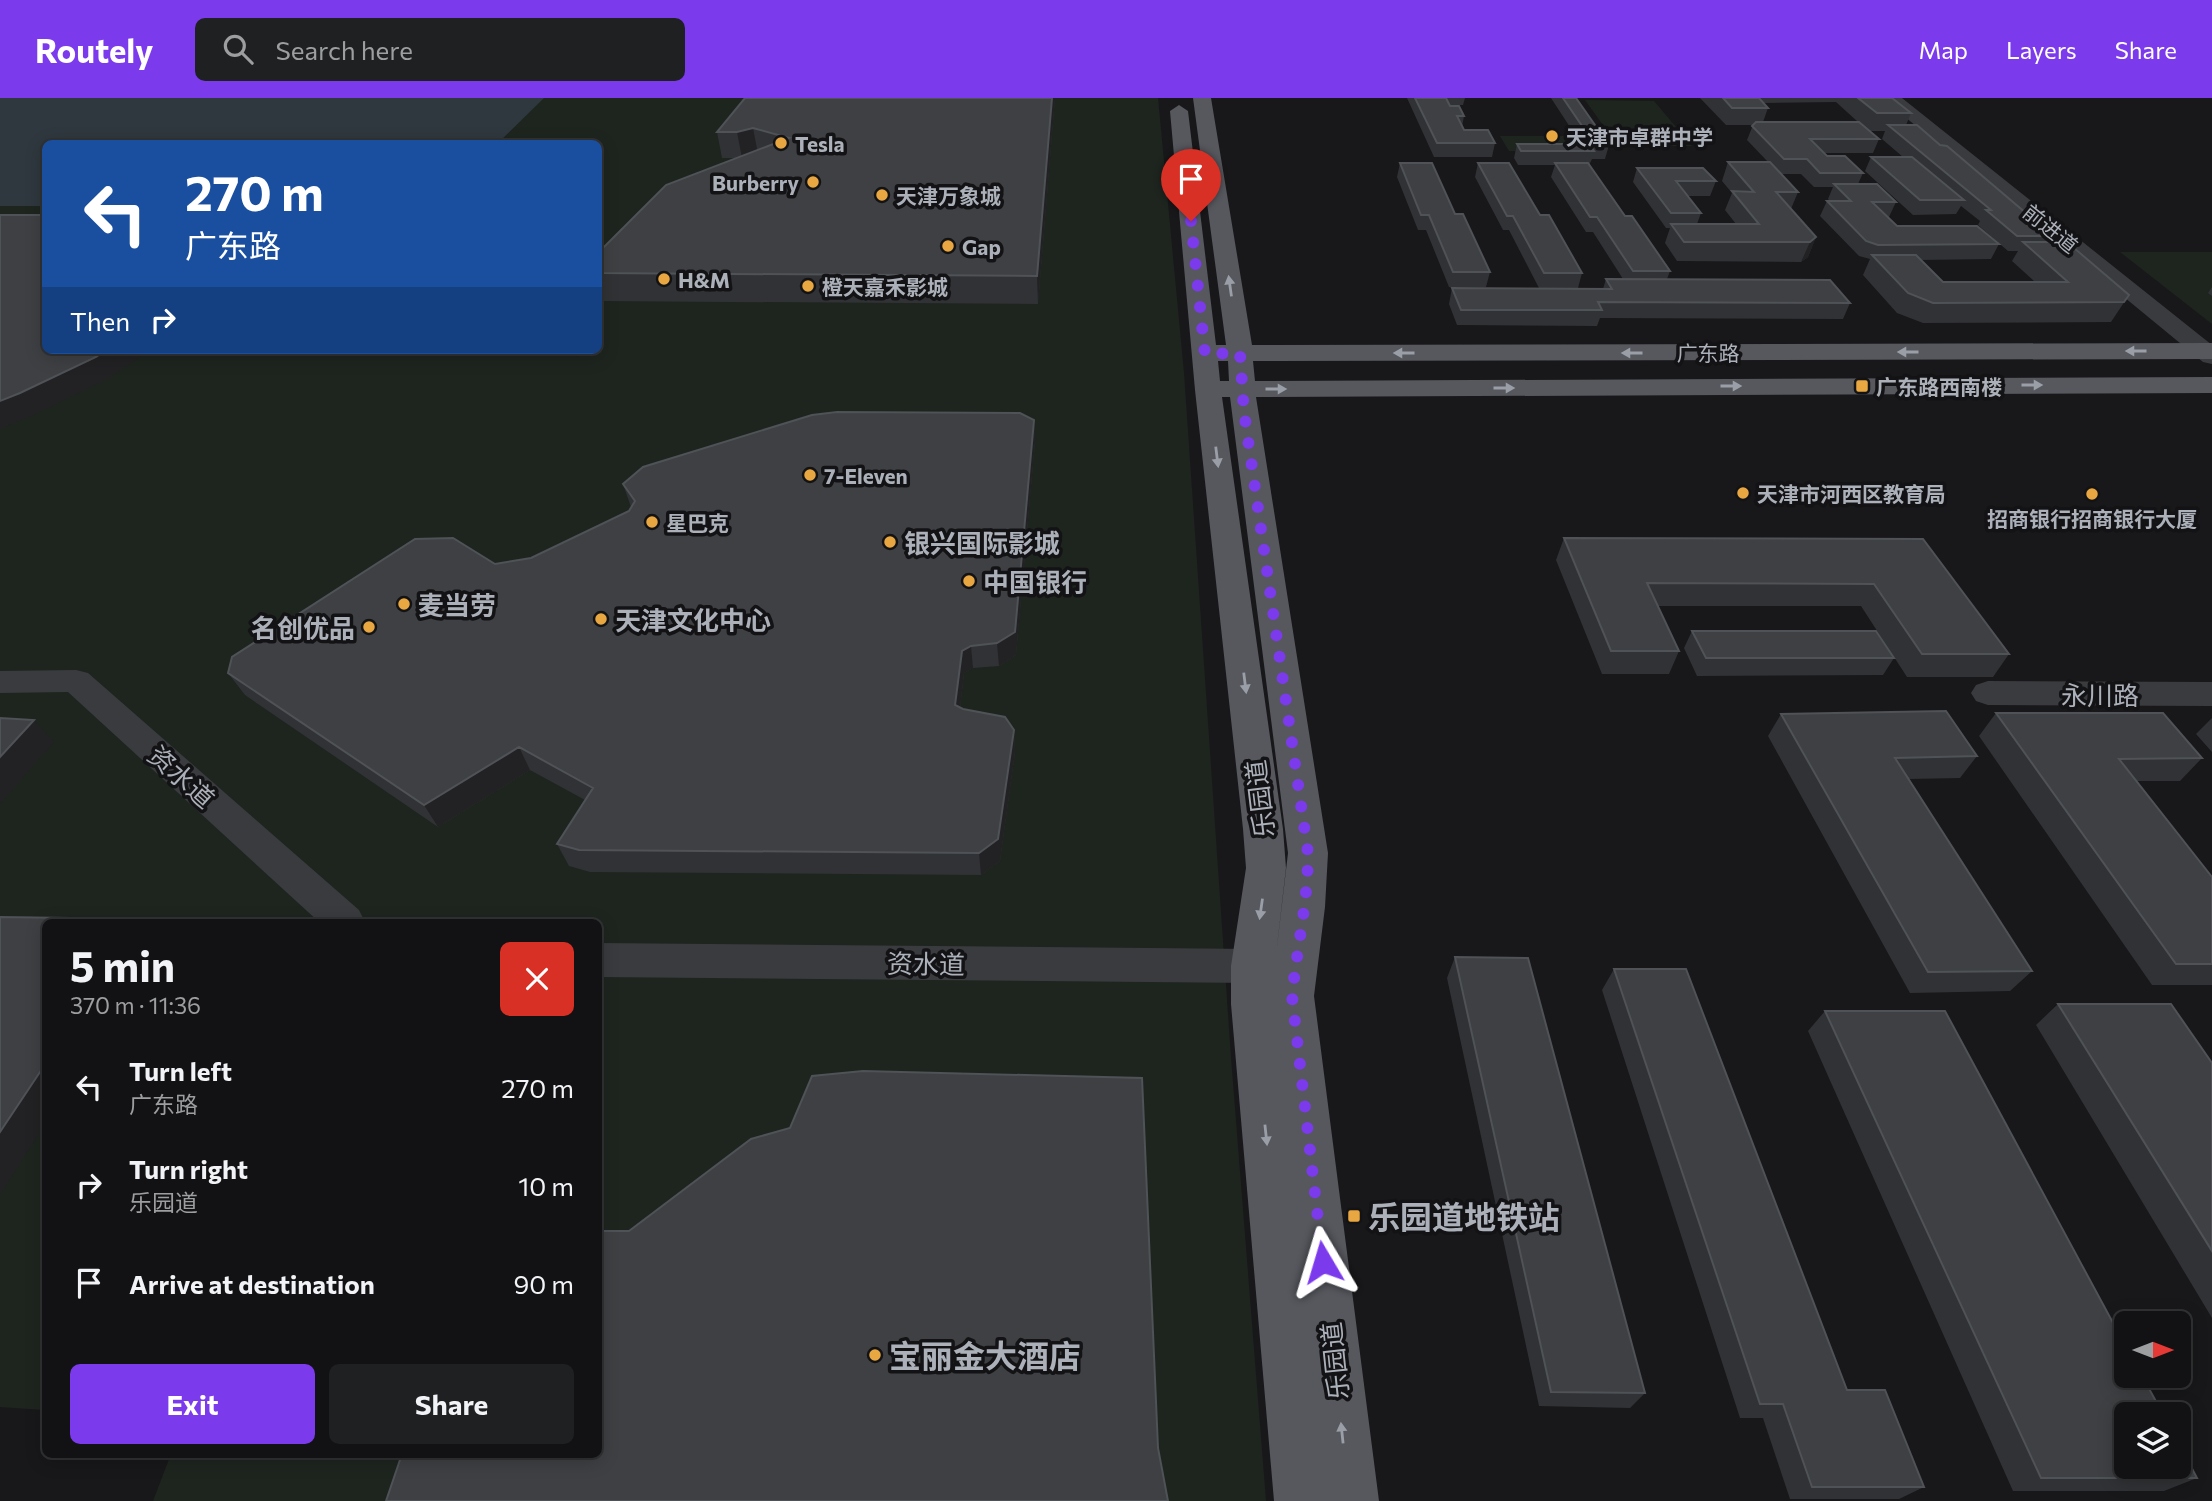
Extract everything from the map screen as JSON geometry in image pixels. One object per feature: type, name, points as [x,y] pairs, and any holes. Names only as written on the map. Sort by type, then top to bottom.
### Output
[{"type":"main road","name":"乐园道","points":[[1178,98],[1224,371],[1244,412],[1308,853],[1305,915],[1292,996],[1350,1501]]},
{"type":"main road","name":"乐园道","points":[[1202,98],[1266,868],[1253,966],[1252,1004],[1303,1501]]},
{"type":"main road","name":"广东路","points":[[1224,371],[2210,351]]},
{"type":"main road","name":"广东路","points":[[1224,371],[2212,385]]},
{"type":"street","name":"前进道","points":[[1891,98],[2210,351]]},
{"type":"street","name":"前进道","points":[[1903,98],[2210,351]]},
{"type":"street","name":"资水道","points":[[0,682],[76,681],[342,919]]},
{"type":"street","name":"永川路","points":[[1988,693],[2212,694]]},
{"type":"street","name":"资水道","points":[[602,960],[1253,966]]},
{"type":"shaded area","name":"天津文化中心","points":[[0,98],[1158,98],[1184,373],[1231,1058],[1266,1501],[153,1501],[169,1458],[602,1458],[602,919],[42,919],[42,1410],[0,1407]]},
{"type":"shaded area","points":[[0,98],[544,98],[501,140],[42,140],[42,206],[0,206]]},
{"type":"shaded area","points":[[1585,100],[1654,101],[1692,146],[1618,146]]},
{"type":"shaded area","points":[[1500,136],[1565,136],[1575,151],[1509,151]]},
{"type":"shaded area","points":[[2120,252],[2212,252],[2212,324]]},
{"type":"building","name":"天津万象城","points":[[745,98],[1052,98],[1037,276],[602,273],[602,249],[666,185],[789,138],[753,128],[737,132],[717,132]]},
{"type":"building","points":[[1415,98],[1446,98],[1450,106],[1459,106],[1464,116],[1457,116],[1464,130],[1488,130],[1495,143],[1437,143]]},
{"type":"building","points":[[1563,98],[1576,98],[1609,145],[1595,145]]},
{"type":"building","points":[[1723,98],[1759,98],[1768,108],[1732,108]]},
{"type":"building","points":[[1858,98],[1892,98],[1911,113],[1877,113]]},
{"type":"building","points":[[1756,122],[1859,122],[1879,139],[1810,139],[1827,156],[1845,156],[1863,173],[1820,173],[1807,159],[1784,159],[1752,126]]},
{"type":"building","points":[[1888,125],[1917,125],[1940,145],[1947,146],[2053,236],[2017,236],[1986,210],[1991,210]]},
{"type":"building","points":[[1517,144],[1589,144],[1594,151],[1521,151]]},
{"type":"building","points":[[1871,157],[1912,157],[1964,200],[1920,200]]},
{"type":"building","points":[[1728,162],[1770,162],[1798,192],[1776,192],[1816,237],[1810,242],[1684,242],[1671,224],[1759,224],[1732,191],[1754,192]]},
{"type":"building","points":[[1400,163],[1432,163],[1455,214],[1463,214],[1490,272],[1453,272],[1429,215],[1421,215]]},
{"type":"building","points":[[1478,163],[1509,163],[1540,215],[1549,215],[1582,273],[1544,273],[1513,216],[1507,216]]},
{"type":"building","points":[[1555,163],[1588,163],[1625,216],[1632,216],[1670,271],[1633,271],[1597,217],[1590,217]]},
{"type":"building","points":[[1637,168],[1703,168],[1716,181],[1676,181],[1701,213],[1671,213]]},
{"type":"building","points":[[1834,184],[1877,184],[1896,202],[1872,202],[1897,226],[1977,226],[1999,244],[1878,245],[1866,241],[1827,201],[1851,201]]},
{"type":"building","points":[[0,215],[42,215],[42,354],[100,354],[0,401]]},
{"type":"building","points":[[2023,242],[2067,242],[2129,295],[2124,302],[1933,303],[1908,293],[1872,255],[1916,255],[1943,282],[2068,282]]},
{"type":"building","points":[[1606,279],[1830,280],[1850,303],[1598,302],[1602,310],[1461,310],[1452,288],[1612,289]]},
{"type":"building","points":[[837,412],[1020,413],[1034,420],[1015,632],[997,643],[971,646],[962,651],[955,705],[1005,717],[1014,730],[998,839],[979,853],[579,850],[557,844],[593,788],[519,747],[424,805],[228,673],[232,657],[415,539],[453,538],[495,564],[531,558],[629,511],[635,501],[623,484],[643,467],[812,415]]},
{"type":"building","points":[[1564,538],[1923,539],[2009,654],[1922,654],[1874,584],[1647,583],[1679,651],[1611,651]]},
{"type":"building","points":[[1692,631],[1876,631],[1894,658],[1706,658]]},
{"type":"building","points":[[1946,711],[1977,756],[1895,758],[2032,971],[1928,972],[1781,714]]},
{"type":"building","points":[[1996,713],[2163,713],[2202,758],[2119,759],[2212,877],[2212,964],[2176,964]]},
{"type":"building","points":[[0,718],[34,720],[0,757]]},
{"type":"building","points":[[0,917],[141,919],[42,919],[42,1069],[0,1132]]},
{"type":"building","points":[[1455,957],[1528,958],[1645,1393],[1551,1392]]},
{"type":"building","points":[[1614,969],[1686,969],[1847,1390],[1885,1390],[1924,1487],[1812,1487],[1783,1404],[1760,1404]]},
{"type":"building","points":[[2058,1004],[2171,1004],[2212,1063],[2212,1251]]},
{"type":"building","points":[[1825,1011],[1945,1011],[2114,1325],[2114,1388],[2149,1388],[2156,1402],[2114,1402],[2114,1478],[2041,1478]]},
{"type":"building","name":"宝丽金大酒店","points":[[863,1071],[1142,1078],[1158,1448],[1168,1501],[386,1501],[401,1458],[602,1458],[602,1231],[629,1231],[751,1139],[790,1128],[812,1076]]},
{"type":"building","points":[[2191,1467],[2197,1478],[2191,1478]]},
{"type":"place","name":"天津市卓群中学","points":[[1552,136]]},
{"type":"place","name":"Tesla","points":[[781,143]]},
{"type":"place","name":"Burberry","points":[[813,182]]},
{"type":"place","name":"天津万象城","points":[[882,195]]},
{"type":"place","name":"Gap","points":[[948,246]]},
{"type":"place","name":"H&M","points":[[664,279]]},
{"type":"place","name":"橙天嘉禾影城","points":[[808,286]]},
{"type":"place","name":"广东路西南楼","points":[[1862,386]]},
{"type":"place","name":"7-Eleven","points":[[810,475]]},
{"type":"place","name":"天津市河西区教育局","points":[[1743,493]]},
{"type":"place","name":"招商银行招商银行大厦","points":[[2092,494]]},
{"type":"place","name":"星巴克","points":[[652,522]]},
{"type":"place","name":"银兴国际影城","points":[[890,542]]},
{"type":"place","name":"中国银行","points":[[969,581]]},
{"type":"place","name":"麦当劳","points":[[404,604]]},
{"type":"place","name":"天津文化中心","points":[[601,619]]},
{"type":"place","name":"名创优品","points":[[369,627]]},
{"type":"place","name":"乐园道地铁站","points":[[1354,1216]]},
{"type":"place","name":"宝丽金大酒店","points":[[875,1355]]},
{"type":"route","points":[[1191,221],[1205,354],[1240,353],[1244,412],[1308,853],[1305,915],[1292,996],[1323,1262]]}]
